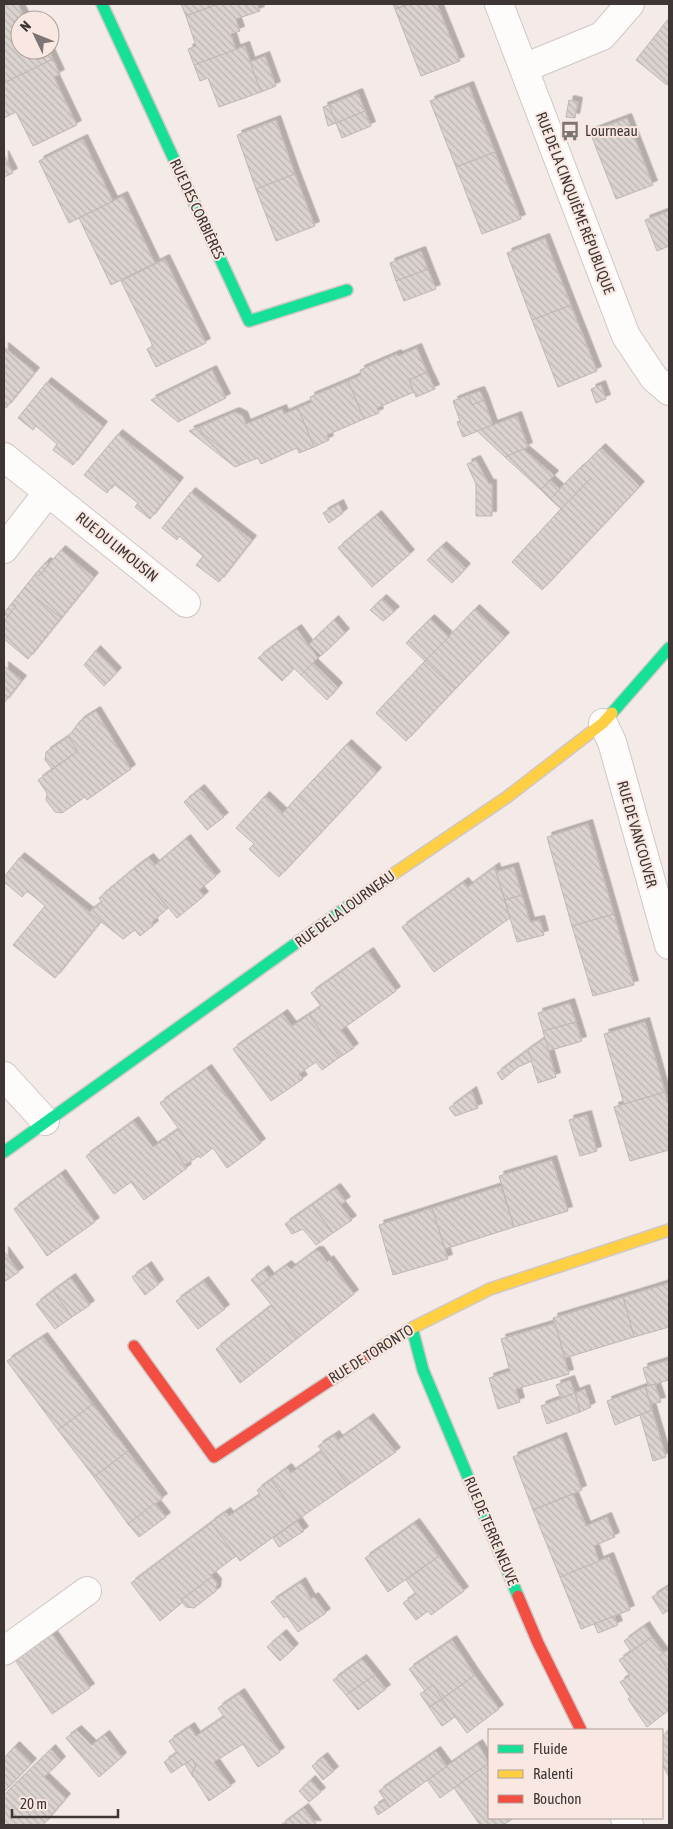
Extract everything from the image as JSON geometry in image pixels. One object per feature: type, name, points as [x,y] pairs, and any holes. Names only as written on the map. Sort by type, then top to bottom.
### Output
[{"type":"street","name":"RUE DES CORBIÈRES","points":[[102,4],[249,321],[347,290]]},
{"type":"street","name":"RUE DE LA CINQUIÈME RÉPUBLIQUE","points":[[499,4],[626,336],[654,378],[669,391]]},
{"type":"street","points":[[524,68],[602,36],[630,4]]},
{"type":"street","name":"RUE DU LIMOUSIN","points":[[4,458],[186,602]]},
{"type":"street","points":[[4,549],[48,492]]},
{"type":"street","name":"RUE DE LA LOURNEAU","points":[[4,1152],[435,844],[507,797],[604,723],[669,648]]},
{"type":"street","name":"RUE DE VANCOUVER","points":[[604,723],[612,742],[669,945]]},
{"type":"street","points":[[4,1076],[45,1121]]},
{"type":"street","name":"RUE DE TORONTO","points":[[134,1346],[214,1457],[351,1365],[412,1328],[490,1289],[669,1230]]},
{"type":"street","name":"RUE DE TERRE NEUVE","points":[[412,1328],[423,1370],[538,1643],[581,1729]]},
{"type":"street","points":[[4,1651],[87,1591]]},
{"type":"building","points":[[10,4],[18,4],[21,10],[10,10],[10,60],[51,60],[4,83],[4,7]]},
{"type":"building","points":[[181,4],[218,4],[186,16]]},
{"type":"building","points":[[218,4],[257,4],[260,11],[236,19],[240,31],[231,34],[236,50],[194,65],[188,49],[196,46],[186,16]]},
{"type":"building","points":[[393,4],[410,4],[395,9]]},
{"type":"building","points":[[410,4],[437,4],[460,61],[421,76],[395,9]]},
{"type":"building","points":[[669,18],[669,82],[667,85],[636,60]]},
{"type":"building","points":[[245,46],[261,92],[219,107],[208,78],[200,81],[194,65]]},
{"type":"building","points":[[265,56],[276,86],[261,92],[250,62]]},
{"type":"building","points":[[53,60],[60,74],[54,77],[77,125],[33,146],[16,112],[4,118],[4,83]]},
{"type":"building","points":[[469,86],[495,152],[456,167],[430,101]]},
{"type":"building","points":[[358,93],[365,111],[336,123],[329,105]]},
{"type":"building","points":[[569,100],[578,102],[575,118],[566,117]]},
{"type":"building","points":[[329,105],[336,123],[328,126],[323,107]]},
{"type":"building","points":[[365,111],[371,126],[342,138],[336,123]]},
{"type":"building","points":[[627,118],[653,185],[616,199],[590,132]]},
{"type":"building","points":[[276,120],[295,174],[256,189],[237,135]]},
{"type":"building","points":[[83,139],[113,201],[69,223],[39,161]]},
{"type":"building","points":[[495,152],[521,219],[482,234],[456,167]]},
{"type":"building","points":[[4,155],[13,173],[4,177]]},
{"type":"building","points":[[295,174],[315,226],[276,241],[256,189]]},
{"type":"building","points":[[123,196],[155,263],[111,285],[79,218]]},
{"type":"building","points":[[669,211],[669,246],[657,251],[645,220]]},
{"type":"building","points":[[545,238],[571,305],[532,320],[507,253]]},
{"type":"building","points":[[421,251],[428,269],[396,281],[390,263]]},
{"type":"building","points":[[165,259],[206,343],[156,367],[147,349],[153,346],[121,281]]},
{"type":"building","points":[[428,269],[436,289],[404,301],[396,281]]},
{"type":"building","points":[[571,305],[597,371],[558,387],[532,320]]},
{"type":"building","points":[[4,347],[35,372],[6,408],[4,407]]},
{"type":"building","points":[[417,348],[427,372],[409,380],[414,392],[377,408],[379,413],[364,419],[348,381],[361,375],[360,370],[397,354],[398,356]]},
{"type":"building","points":[[212,370],[226,398],[178,422],[151,400]]},
{"type":"building","points":[[427,372],[435,389],[416,397],[409,380]]},
{"type":"building","points":[[348,381],[364,419],[327,435],[329,440],[314,447],[298,408],[312,402],[310,397]]},
{"type":"building","points":[[47,382],[103,426],[73,465],[53,450],[57,444],[36,426],[33,430],[18,418]]},
{"type":"building","points":[[601,385],[606,399],[596,403],[591,389]]},
{"type":"building","points":[[480,391],[484,400],[472,405],[468,395]]},
{"type":"building","points":[[468,395],[472,405],[484,400],[493,425],[463,437],[457,422],[460,421],[453,401]]},
{"type":"building","points":[[298,408],[314,447],[299,453],[297,448],[261,464],[258,458],[242,464],[202,433],[199,427],[235,412],[243,416],[246,424],[282,409],[284,414]]},
{"type":"building","points":[[517,416],[528,447],[505,457],[477,431]]},
{"type":"building","points":[[199,427],[202,433],[242,464],[235,467],[189,431]]},
{"type":"building","points":[[118,434],[179,482],[150,519],[135,507],[138,503],[114,484],[107,493],[84,475]]},
{"type":"building","points":[[601,448],[640,486],[591,538],[561,509],[591,478],[580,469]]},
{"type":"building","points":[[523,449],[554,475],[541,490],[505,457]]},
{"type":"building","points":[[476,460],[489,484],[492,484],[492,516],[476,516],[476,484],[467,464]]},
{"type":"building","points":[[580,468],[591,478],[561,509],[550,499]]},
{"type":"building","points":[[550,480],[560,489],[550,499],[541,490]]},
{"type":"building","points":[[191,492],[252,540],[219,582],[196,565],[203,556],[179,536],[177,540],[162,528]]},
{"type":"building","points":[[339,504],[343,513],[329,523],[323,513]]},
{"type":"building","points":[[561,509],[591,538],[542,590],[512,562]]},
{"type":"building","points":[[377,515],[410,554],[372,587],[338,548]]},
{"type":"building","points":[[442,546],[466,568],[452,583],[427,560]]},
{"type":"building","points":[[61,550],[94,577],[61,618],[24,588],[36,573],[39,576]]},
{"type":"building","points":[[46,562],[49,564],[39,576],[36,573]]},
{"type":"building","points":[[24,588],[61,618],[28,659],[4,639],[4,621],[16,606],[12,603]]},
{"type":"building","points":[[382,599],[395,611],[383,621],[370,610]]},
{"type":"building","points":[[12,603],[16,606],[7,617],[4,613]]},
{"type":"building","points":[[475,609],[505,637],[455,689],[425,661]]},
{"type":"building","points":[[430,619],[449,637],[425,661],[406,643]]},
{"type":"building","points":[[334,620],[345,633],[321,656],[309,644]]},
{"type":"building","points":[[297,629],[318,658],[301,675],[272,647]]},
{"type":"building","points":[[272,647],[293,669],[282,681],[258,658]]},
{"type":"building","points":[[96,650],[117,672],[104,686],[84,665]]},
{"type":"building","points":[[425,661],[455,689],[406,741],[376,713]]},
{"type":"building","points":[[313,663],[338,687],[327,700],[301,675]]},
{"type":"building","points":[[4,666],[22,680],[4,703]]},
{"type":"building","points":[[96,711],[131,769],[87,800],[85,797],[62,813],[55,812],[46,800],[47,793],[38,780],[78,751],[68,737],[80,721]]},
{"type":"building","points":[[68,737],[78,751],[52,769],[45,760],[46,752]]},
{"type":"building","points":[[347,744],[377,772],[329,824],[298,796]]},
{"type":"building","points":[[200,789],[224,817],[207,830],[184,802]]},
{"type":"building","points":[[265,796],[283,813],[298,796],[329,824],[279,877],[249,849],[254,844],[236,828]]},
{"type":"building","points":[[588,824],[614,914],[572,926],[547,837]]},
{"type":"building","points":[[186,839],[216,876],[199,890],[204,896],[177,918],[135,868],[149,858],[155,865]]},
{"type":"building","points":[[20,857],[101,921],[55,978],[13,945],[45,906],[27,891],[22,897],[4,882],[4,877]]},
{"type":"building","points":[[495,867],[510,918],[434,972],[402,927],[464,882],[468,887]]},
{"type":"building","points":[[514,867],[522,895],[505,900],[496,872]]},
{"type":"building","points":[[135,868],[168,908],[152,922],[154,925],[140,936],[135,930],[123,939],[89,912],[102,902],[99,898]]},
{"type":"building","points":[[522,895],[530,922],[540,920],[544,935],[517,942],[505,900]]},
{"type":"building","points":[[614,914],[634,985],[593,996],[572,926]]},
{"type":"building","points":[[369,952],[396,991],[341,1030],[354,1048],[340,1057],[309,1015],[321,1006],[311,993]]},
{"type":"building","points":[[570,1003],[576,1022],[543,1031],[538,1013]]},
{"type":"building","points":[[283,1014],[292,1026],[309,1015],[340,1057],[322,1070],[316,1062],[299,1074],[303,1079],[271,1101],[233,1049]]},
{"type":"building","points":[[576,1022],[582,1041],[548,1051],[543,1031]]},
{"type":"building","points":[[645,1022],[665,1092],[624,1104],[604,1034]]},
{"type":"building","points":[[545,1038],[556,1077],[538,1083],[528,1050]]},
{"type":"building","points":[[528,1050],[532,1061],[518,1067],[502,1080],[497,1073]]},
{"type":"building","points":[[207,1069],[261,1143],[227,1168],[213,1148],[200,1158],[160,1103]]},
{"type":"building","points":[[472,1091],[478,1108],[455,1116],[449,1108]]},
{"type":"building","points":[[665,1092],[669,1106],[669,1150],[630,1161],[614,1107]]},
{"type":"building","points":[[587,1115],[597,1151],[580,1156],[569,1120]]},
{"type":"building","points":[[134,1121],[153,1147],[166,1138],[187,1168],[144,1200],[131,1182],[114,1194],[86,1156]]},
{"type":"building","points":[[179,1129],[199,1156],[185,1165],[166,1138]]},
{"type":"building","points":[[552,1160],[568,1211],[514,1227],[499,1176]]},
{"type":"building","points":[[61,1174],[95,1222],[47,1256],[14,1209]]},
{"type":"building","points":[[501,1186],[514,1227],[445,1249],[432,1208]]},
{"type":"building","points":[[336,1188],[346,1201],[340,1205],[330,1192]]},
{"type":"building","points":[[330,1192],[352,1220],[333,1233],[312,1205]]},
{"type":"building","points":[[312,1205],[333,1233],[316,1245],[303,1229],[292,1234],[285,1224]]},
{"type":"building","points":[[432,1208],[448,1259],[393,1275],[379,1225]]},
{"type":"building","points":[[4,1251],[19,1272],[4,1282]]},
{"type":"building","points":[[315,1251],[319,1251],[327,1262],[329,1260],[354,1294],[298,1338],[257,1287],[287,1265],[291,1269]]},
{"type":"building","points":[[147,1266],[159,1284],[145,1295],[132,1277]]},
{"type":"building","points":[[264,1270],[270,1278],[257,1287],[251,1280]]},
{"type":"building","points":[[71,1278],[90,1305],[72,1317],[53,1291]]},
{"type":"building","points":[[204,1281],[225,1309],[198,1329],[176,1301]]},
{"type":"building","points":[[669,1283],[669,1327],[634,1337],[623,1297]]},
{"type":"building","points":[[53,1291],[72,1317],[55,1329],[36,1304]]},
{"type":"building","points":[[623,1297],[634,1337],[565,1358],[553,1318]]},
{"type":"building","points":[[272,1305],[298,1338],[240,1383],[216,1349]]},
{"type":"building","points":[[555,1323],[569,1374],[516,1389],[520,1402],[498,1409],[489,1378],[510,1371],[501,1339]]},
{"type":"building","points":[[43,1337],[93,1404],[58,1430],[7,1361]]},
{"type":"building","points":[[669,1360],[669,1380],[648,1386],[643,1368]]},
{"type":"building","points":[[570,1380],[575,1393],[561,1398],[556,1385]]},
{"type":"building","points":[[655,1384],[661,1402],[651,1404],[645,1387]]},
{"type":"building","points":[[645,1387],[652,1410],[615,1425],[607,1401]]},
{"type":"building","points":[[585,1389],[591,1407],[580,1412],[575,1393]]},
{"type":"building","points":[[575,1393],[580,1412],[547,1424],[541,1406]]},
{"type":"building","points":[[93,1404],[128,1451],[94,1477],[58,1430]]},
{"type":"building","points":[[652,1410],[666,1457],[653,1461],[640,1415]]},
{"type":"building","points":[[369,1418],[396,1452],[348,1485],[318,1446],[335,1435],[338,1440]]},
{"type":"building","points":[[562,1437],[582,1490],[533,1510],[513,1457]]},
{"type":"building","points":[[128,1451],[163,1498],[128,1524],[94,1477]]},
{"type":"building","points":[[322,1451],[348,1485],[300,1518],[271,1480],[287,1468],[291,1473]]},
{"type":"building","points":[[271,1480],[300,1518],[240,1561],[210,1523],[226,1512],[229,1516],[260,1495],[257,1490]]},
{"type":"building","points":[[573,1494],[586,1526],[607,1517],[615,1537],[594,1546],[599,1562],[560,1577],[533,1510]]},
{"type":"building","points":[[155,1503],[166,1517],[139,1537],[128,1524]]},
{"type":"building","points":[[297,1521],[304,1531],[279,1547],[273,1538]]},
{"type":"building","points":[[211,1523],[236,1556],[181,1600],[183,1602],[160,1621],[131,1583]]},
{"type":"building","points":[[415,1523],[439,1556],[388,1592],[365,1558]]},
{"type":"building","points":[[439,1556],[464,1591],[431,1615],[428,1611],[416,1620],[403,1603],[416,1594],[406,1580]]},
{"type":"building","points":[[609,1557],[630,1610],[581,1629],[560,1577]]},
{"type":"building","points":[[212,1577],[217,1583],[216,1591],[194,1608],[186,1607],[181,1600]]},
{"type":"building","points":[[301,1582],[311,1599],[314,1597],[326,1613],[298,1632],[287,1616],[284,1618],[271,1602]]},
{"type":"building","points":[[669,1586],[669,1610],[663,1614],[652,1597]]},
{"type":"building","points":[[614,1616],[618,1625],[598,1633],[594,1624]]},
{"type":"building","points":[[645,1626],[652,1637],[631,1651],[624,1641]]},
{"type":"building","points":[[50,1631],[90,1688],[52,1714],[13,1657]]},
{"type":"building","points":[[282,1634],[294,1648],[280,1661],[267,1647]]},
{"type":"building","points":[[652,1637],[664,1653],[659,1656],[669,1672],[669,1710],[647,1727],[628,1699],[630,1697],[620,1682],[630,1676],[619,1660]]},
{"type":"building","points":[[452,1640],[475,1675],[442,1699],[433,1685],[425,1691],[409,1669]]},
{"type":"building","points":[[669,1649],[669,1672],[659,1656]]},
{"type":"building","points":[[362,1659],[375,1675],[346,1695],[333,1680]]},
{"type":"building","points":[[375,1675],[386,1689],[358,1710],[346,1695]]},
{"type":"building","points":[[475,1675],[499,1709],[467,1733],[442,1699]]},
{"type":"building","points":[[433,1685],[442,1699],[429,1707],[420,1694]]},
{"type":"building","points":[[240,1693],[280,1752],[258,1767],[243,1744],[214,1762],[231,1786],[209,1801],[192,1774],[196,1766],[192,1759],[171,1773],[164,1762],[177,1753],[169,1741],[190,1727],[196,1736],[224,1717],[218,1708]]},
{"type":"building","points":[[442,1699],[455,1717],[442,1726],[429,1707]]},
{"type":"building","points":[[77,1730],[92,1745],[105,1735],[122,1757],[99,1777],[66,1738]]},
{"type":"building","points":[[669,1731],[669,1777],[663,1766],[663,1735]]},
{"type":"building","points":[[478,1744],[488,1761],[488,1764],[440,1798],[427,1780]]},
{"type":"building","points":[[15,1746],[32,1763],[4,1792],[4,1758]]},
{"type":"building","points":[[51,1749],[61,1761],[44,1777],[66,1798],[43,1825],[4,1825],[4,1795]]},
{"type":"building","points":[[436,1751],[447,1766],[390,1807],[379,1791]]},
{"type":"building","points":[[323,1757],[334,1771],[323,1780],[312,1766]]},
{"type":"building","points":[[192,1759],[196,1766],[192,1771],[193,1777],[185,1764]]},
{"type":"building","points":[[488,1764],[488,1819],[512,1819],[503,1825],[480,1825],[454,1788]]},
{"type":"building","points":[[311,1780],[321,1792],[309,1802],[299,1791]]},
{"type":"building","points":[[385,1800],[390,1807],[378,1815],[374,1807]]},
{"type":"building","points":[[304,1808],[317,1825],[281,1825]]},
{"type":"traffic: fast","points":[[102,4],[249,321],[347,290]]},
{"type":"traffic: fast","points":[[612,713],[669,648]]},
{"type":"traffic: fast","points":[[4,1152],[386,879]]},
{"type":"traffic: fast","points":[[412,1328],[423,1370],[518,1596]]},
{"type":"traffic: slow","points":[[386,879],[507,797],[603,723],[612,713]]},
{"type":"traffic: slow","points":[[381,1347],[412,1328],[490,1289],[669,1230]]},
{"type":"traffic: jam","points":[[134,1346],[214,1457],[381,1347]]},
{"type":"traffic: jam","points":[[518,1596],[538,1643],[581,1729]]},
{"type":"place","name":"Lourneau","points":[[570,131]]}]
